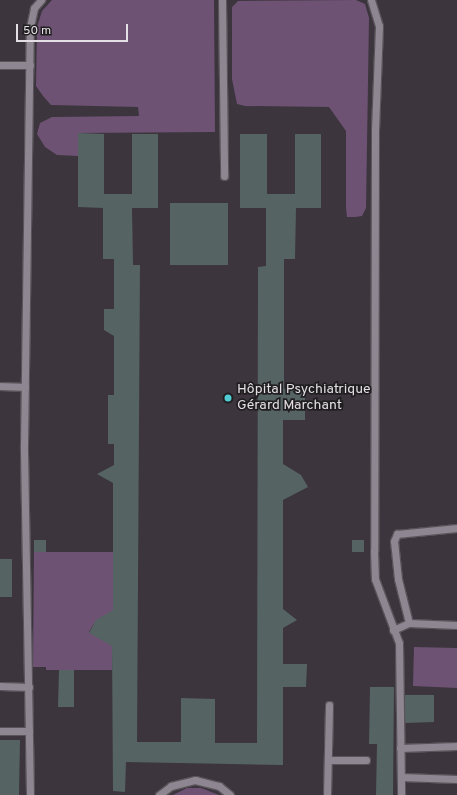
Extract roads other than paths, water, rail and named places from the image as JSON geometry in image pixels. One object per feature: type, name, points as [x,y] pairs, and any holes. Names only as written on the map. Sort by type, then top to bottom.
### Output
[{"type":"lane","points":[[30,795],[25,386],[30,27],[34,8],[41,0]]},
{"type":"lane","points":[[222,0],[224,176]]},
{"type":"lane","points":[[371,0],[379,26],[375,131],[375,579],[399,643],[401,795]]},
{"type":"lane","points":[[0,65],[30,65]]},
{"type":"lane","points":[[0,386],[25,386]]},
{"type":"lane","points":[[409,624],[398,579],[394,541],[397,534],[457,528]]},
{"type":"lane","points":[[393,630],[409,624],[457,625]]},
{"type":"lane","points":[[0,686],[29,686]]},
{"type":"lane","points":[[327,795],[329,705]]},
{"type":"lane","points":[[0,731],[29,731]]},
{"type":"lane","points":[[400,748],[457,746]]},
{"type":"lane","points":[[328,760],[366,760]]},
{"type":"lane","points":[[400,777],[457,779]]},
{"type":"lane","points":[[159,795],[171,786],[195,780],[219,786],[230,795]]},
{"type":"place","name":"Hôpital Psychiatrique Gérard Marchant","points":[[228,398]]}]
